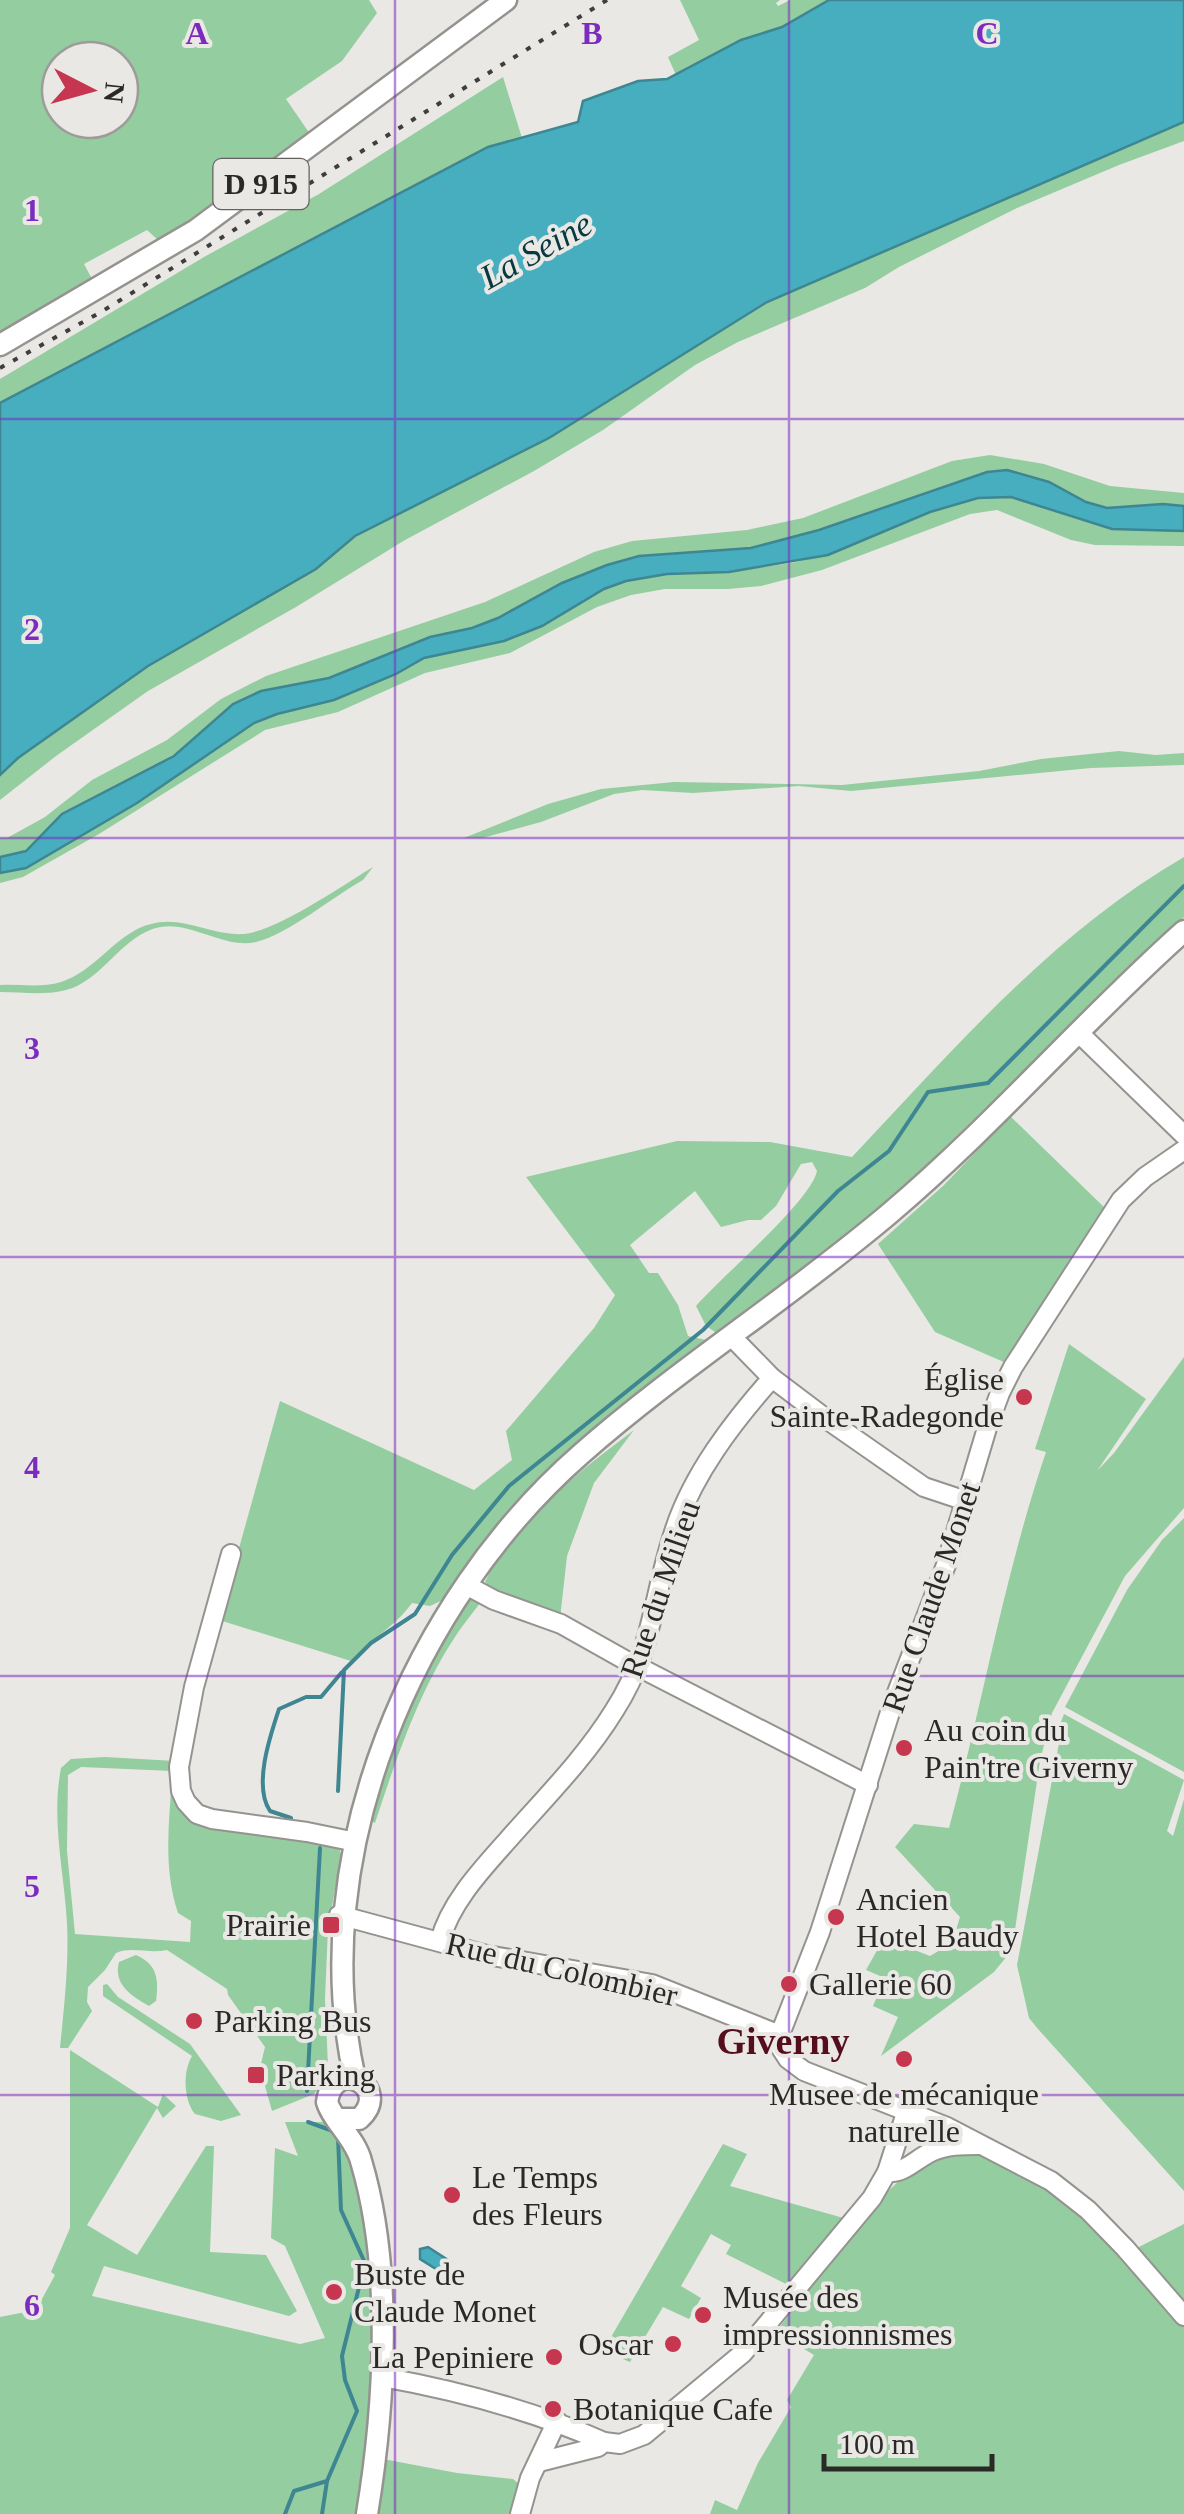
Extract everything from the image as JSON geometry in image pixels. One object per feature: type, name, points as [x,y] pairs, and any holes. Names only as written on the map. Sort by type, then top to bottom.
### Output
[{"type":"main road","name":"D 915","points":[[0,344],[196,230],[506,0]]},
{"type":"main road","points":[[361,2158],[327,2102],[345,2081],[343,1916],[354,1852],[372,1778],[403,1697],[466,1585],[520,1516],[570,1464],[913,1194],[1184,931]]},
{"type":"main road","points":[[345,2081],[370,2094],[361,2158],[379,2275],[382,2377],[367,2514]]},
{"type":"main road","points":[[339,2119],[352,2121],[365,2114]]},
{"type":"street","points":[[1079,1033],[1184,1135]]},
{"type":"street","name":"Rue Claude Monet","points":[[780,2035],[820,1932],[966,1502],[986,1428],[1013,1367],[1122,1200],[1145,1177],[1184,1150]]},
{"type":"street","points":[[732,1337],[772,1378],[924,1487],[966,1502]]},
{"type":"street","name":"Rue du Milieu","points":[[440,1941],[446,1923],[476,1879],[614,1712],[648,1643],[673,1535],[688,1498],[740,1414],[772,1378]]},
{"type":"street","points":[[231,1554],[194,1687],[179,1767],[180,1791],[197,1814],[307,1832],[354,1852]]},
{"type":"street","points":[[466,1585],[494,1600],[561,1624],[868,1784]]},
{"type":"street","name":"Rue du Colombier","points":[[343,1916],[488,1955],[652,1984],[780,2035]]},
{"type":"street","points":[[780,2035],[777,2042],[796,2067],[907,2110],[1051,2181],[1088,2210],[1184,2316]]},
{"type":"street","points":[[382,2377],[490,2399],[557,2421],[604,2442],[620,2444],[644,2435],[760,2335],[872,2198],[888,2172],[907,2110]]},
{"type":"street","points":[[888,2172],[897,2173],[916,2159],[943,2148],[980,2145]]},
{"type":"street","points":[[520,2514],[530,2478],[557,2421]]},
{"type":"street","points":[[539,2462],[598,2447],[604,2442]]},
{"type":"green space","points":[[0,0],[369,0],[377,13],[342,61],[286,99],[310,134],[159,241],[147,230],[84,264],[92,279],[0,331]]},
{"type":"green space","points":[[680,0],[780,0],[778,6],[790,0],[829,0],[782,27],[741,40],[676,75],[668,57],[699,40]]},
{"type":"green space","points":[[503,77],[522,138],[488,147],[0,403],[0,379],[204,257],[319,194]]},
{"type":"green space","points":[[1184,122],[1184,141],[1017,208],[865,288],[738,342],[695,365],[603,430],[405,540],[148,691],[0,800],[0,775],[18,758],[148,666],[316,569],[355,536],[549,438],[767,302]]},
{"type":"green space","points":[[990,455],[1044,464],[1110,486],[1184,493],[1184,506],[1107,508],[1086,502],[1049,482],[1007,470],[952,483],[819,530],[751,548],[639,556],[607,565],[472,628],[430,637],[329,678],[233,704],[174,756],[98,795],[26,851],[0,857],[0,838],[45,817],[92,780],[167,740],[221,699],[266,676],[485,602],[594,552],[632,541],[747,530],[803,518],[952,461]]},
{"type":"green space","points":[[1011,497],[1080,520],[1184,531],[1184,546],[1095,545],[1071,540],[997,510],[970,514],[822,570],[761,586],[665,589],[631,595],[597,607],[510,653],[425,673],[338,712],[265,730],[99,834],[23,877],[0,883],[0,873],[26,868],[137,803],[254,723],[334,700],[424,658],[504,641],[542,626],[604,589],[667,574],[729,572],[828,555],[930,512],[978,498]]},
{"type":"green space","points":[[1119,751],[1184,753],[1184,765],[1091,768],[851,791],[799,786],[693,793],[642,790],[614,794],[541,822],[482,838],[464,838],[548,804],[601,789],[674,782],[842,785]]},
{"type":"green space","points":[[1184,857],[1184,917],[868,1221],[718,1334],[706,1326],[696,1306],[799,1201],[817,1171],[812,1162],[801,1164],[776,1206],[761,1220],[721,1227],[695,1191],[630,1245],[649,1273],[658,1273],[678,1305],[688,1336],[706,1340],[705,1348],[547,1475],[498,1526],[445,1599],[430,1606],[412,1603],[351,1661],[219,1620],[280,1401],[474,1490],[512,1460],[506,1431],[594,1328],[615,1295],[526,1177],[677,1141],[770,1142],[852,1157],[968,1034],[1049,957],[1136,887]]},
{"type":"green space","points":[[373,867],[363,880],[268,938],[243,943],[190,929],[163,927],[140,935],[77,986],[49,993],[0,992],[0,985],[46,985],[74,977],[128,935],[151,924],[175,922],[231,934],[257,931],[309,906]]},
{"type":"green space","points":[[1010,1116],[1107,1210],[1006,1363],[935,1332],[878,1244],[944,1185]]},
{"type":"green space","points":[[1069,1344],[1146,1399],[1097,1471],[1184,1357],[1184,1508],[1125,1576],[1052,1713],[1040,1761],[1012,1950],[994,1972],[881,2056],[898,2017],[873,2006],[885,1978],[866,1970],[884,1938],[930,1956],[952,1943],[960,1917],[895,1847],[914,1824],[949,1828],[1018,1545],[1046,1452],[1035,1449]]},
{"type":"green space","points":[[634,1430],[594,1483],[567,1556],[560,1619],[496,1592],[485,1582],[530,1518]]},
{"type":"green space","points":[[1184,1518],[1184,1772],[1065,1707],[1127,1590],[1162,1540]]},
{"type":"green space","points":[[475,1596],[483,1599],[430,1680],[375,1823],[366,1818],[413,1699],[445,1634]]},
{"type":"green space","points":[[1064,1714],[1184,1780],[1167,1831],[1173,1836],[1184,1799],[1184,2191],[1029,2018],[1017,1965],[1060,1738],[1057,1733]]},
{"type":"green space","points":[[71,1759],[175,1761],[172,1771],[81,1767],[68,1775],[67,1851],[75,1934],[190,1942],[191,1921],[178,1913],[170,1879],[172,1777],[191,1813],[339,1846],[341,1856],[328,1928],[328,2066],[314,2094],[272,2111],[260,2068],[265,2047],[227,1989],[167,1950],[116,1953],[88,1987],[87,2002],[92,2011],[68,2048],[60,2048],[67,1939],[58,1787],[61,1768]]},
{"type":"green space","points":[[136,1955],[155,1973],[156,2001],[149,2006],[130,1993],[119,1977],[119,1962]]},
{"type":"green space","points":[[107,1984],[118,1997],[190,2044],[241,2115],[221,2121],[195,2114],[186,2085],[192,2056],[103,1996],[103,1985]]},
{"type":"green space","points":[[70,2050],[158,2107],[163,2094],[176,2106],[163,2118],[157,2108],[87,2225],[137,2255],[206,2146],[214,2146],[210,2252],[266,2255],[297,2311],[289,2316],[104,2266],[92,2296],[300,2344],[325,2338],[285,2246],[271,2238],[275,2148],[298,2156],[285,2122],[329,2122],[336,2132],[347,2152],[356,2184],[372,2284],[372,2399],[358,2514],[0,2514],[0,2317],[36,2310],[55,2275],[51,2272],[70,2228]]},
{"type":"green space","points":[[723,2144],[747,2154],[730,2186],[847,2219],[792,2287],[726,2254],[731,2245],[711,2234],[681,2286],[701,2298],[689,2319],[663,2307],[630,2362],[603,2351]]},
{"type":"green space","points":[[991,2154],[1029,2171],[1118,2250],[1184,2327],[1184,2514],[710,2514],[715,2500],[737,2510],[758,2463],[791,2407],[787,2400],[814,2355],[776,2332],[842,2243],[880,2199],[916,2169],[943,2158]]},
{"type":"green space","points":[[1184,2224],[1184,2311],[1133,2250]]},
{"type":"green space","points":[[383,2459],[513,2479],[519,2484],[513,2514],[374,2514]]},
{"type":"water","name":"La Seine","points":[[829,0],[1184,0],[1184,122],[767,302],[549,438],[355,536],[316,569],[148,666],[18,758],[0,775],[0,403],[488,147],[578,122],[583,101],[638,81],[667,79],[741,40],[782,27]]},
{"type":"water","points":[[1007,470],[1049,482],[1086,502],[1107,508],[1184,506],[1184,531],[1112,529],[1011,497],[978,498],[930,512],[828,555],[729,572],[667,574],[626,581],[604,589],[542,626],[504,641],[424,658],[334,700],[254,723],[137,803],[26,868],[0,873],[0,857],[26,851],[62,814],[174,756],[233,704],[261,691],[329,678],[430,637],[472,628],[607,565],[639,556],[751,548],[819,530],[987,472]]},
{"type":"water","points":[[428,2247],[451,2262],[444,2274],[420,2259],[420,2249]]},
{"type":"waterway","points":[[338,1791],[344,1670],[371,1643],[415,1614],[452,1555],[509,1486],[703,1330],[838,1191],[889,1151],[928,1092],[988,1083],[1184,886]]},
{"type":"waterway","points":[[291,1818],[270,1811],[263,1788],[265,1761],[279,1709],[306,1697],[321,1697],[342,1672]]},
{"type":"waterway","points":[[307,2091],[320,1848]]},
{"type":"waterway","points":[[308,2122],[333,2131]]},
{"type":"waterway","points":[[285,2514],[294,2491],[327,2481],[357,2411],[345,2380],[342,2356],[365,2263],[341,2210],[338,2137]]},
{"type":"waterway","points":[[322,2514],[327,2481]]},
{"type":"railway","points":[[0,368],[101,312],[607,0]]},
{"type":"place","name":"Église Sainte-Radegonde","points":[[1024,1397]]},
{"type":"place","name":"Au coin du Pain'tre Giverny","points":[[904,1748]]},
{"type":"place","name":"Ancien Hotel Baudy","points":[[836,1917]]},
{"type":"place","name":"Prairie","points":[[331,1925]]},
{"type":"place","name":"Gallerie 60","points":[[789,1984]]},
{"type":"place","name":"Parking Bus","points":[[194,2021]]},
{"type":"place","name":"Musee de mécanique naturelle","points":[[904,2059]]},
{"type":"place","name":"Parking","points":[[256,2075]]},
{"type":"place","name":"Le Temps des Fleurs","points":[[452,2195]]},
{"type":"place","name":"Buste de Claude Monet","points":[[334,2292]]},
{"type":"place","name":"Musée des impressionnismes","points":[[703,2315]]},
{"type":"place","name":"Oscar","points":[[673,2344]]},
{"type":"place","name":"La Pepiniere","points":[[554,2357]]},
{"type":"place","name":"Botanique Cafe","points":[[553,2409]]},
{"type":"district","name":"Giverny","points":[[783,2041]]}]
